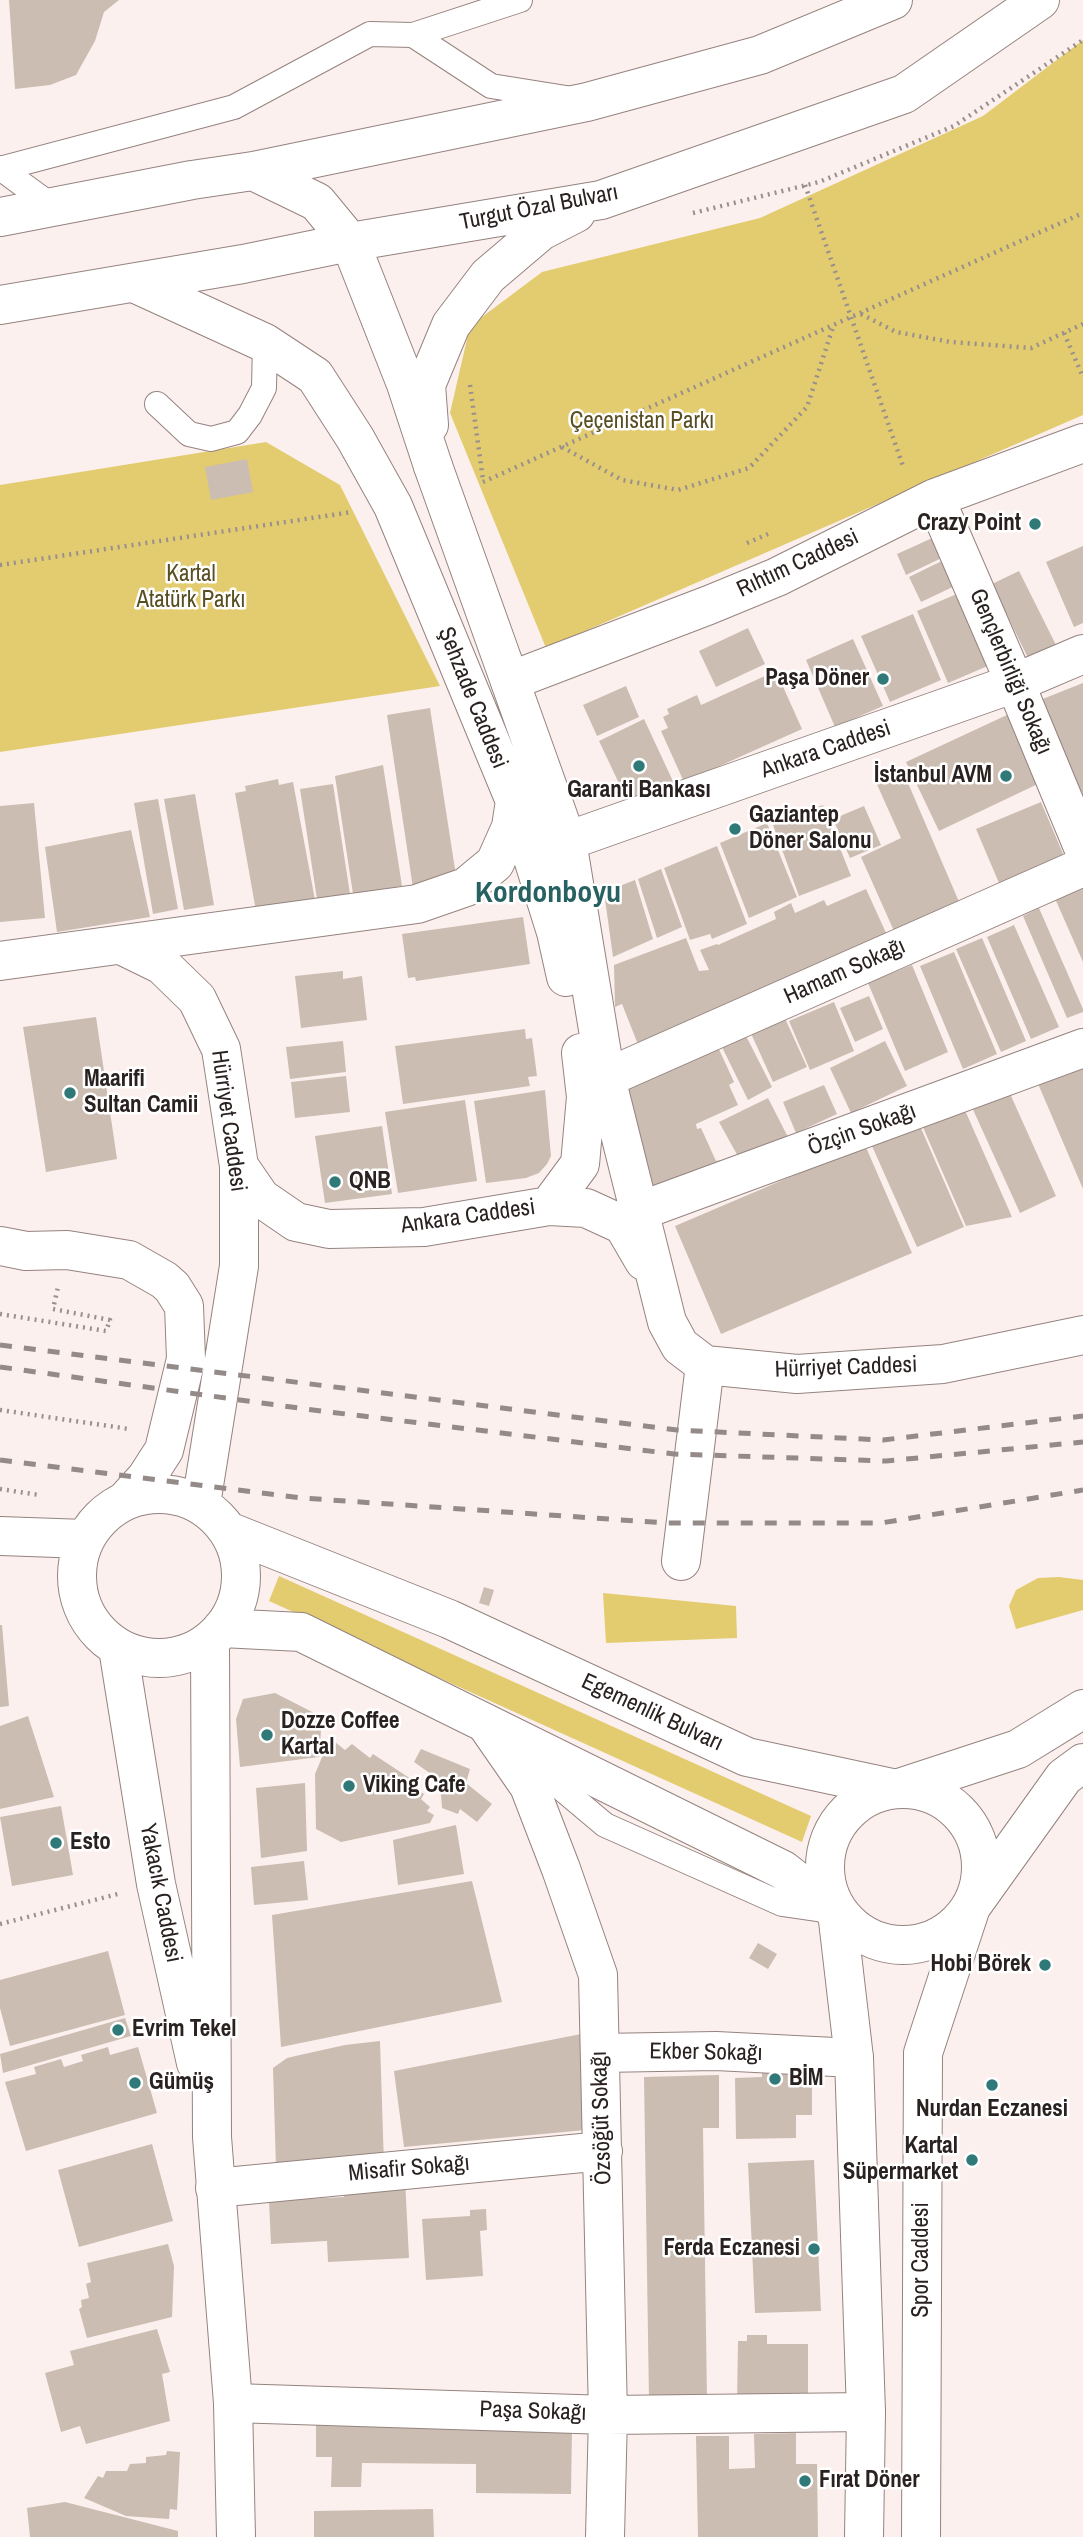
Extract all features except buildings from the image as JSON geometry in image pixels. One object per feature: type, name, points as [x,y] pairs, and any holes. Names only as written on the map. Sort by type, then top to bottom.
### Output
[{"type":"main road","points":[[0,217],[253,171],[587,102],[760,55],[893,0]]},
{"type":"main road","name":"Turgut Özal Bulvarı","points":[[0,305],[601,200],[904,94],[1040,0]]},
{"type":"main road","points":[[253,171],[317,202],[350,242],[406,384],[433,466]]},
{"type":"main road","points":[[433,466],[426,385],[450,325],[488,276],[541,231],[601,200]]},
{"type":"main road","name":"Şehzade Caddesi","points":[[134,283],[265,343],[315,376],[355,438],[393,506],[515,801]]},
{"type":"main road","name":"Rıhtım Caddesi","points":[[510,681],[777,577],[935,498],[1083,443]]},
{"type":"main road","name":"Şehzade Caddesi","points":[[433,466],[568,841],[606,1078],[657,1284]]},
{"type":"main road","name":"Gençlerbirliği Sokağı","points":[[935,498],[1083,847]]},
{"type":"main road","name":"Ankara Caddesi","points":[[568,841],[1015,683],[1083,654]]},
{"type":"main road","points":[[0,961],[417,904],[466,887],[495,863],[511,827],[515,801]]},
{"type":"main road","name":"Ankara Caddesi","points":[[239,1166],[261,1198],[296,1222],[329,1229],[424,1227],[549,1206],[580,1164],[586,1097],[579,1031],[556,932],[515,801]]},
{"type":"main road","name":"Hamam Sokağı","points":[[606,1078],[1083,867]]},
{"type":"main road","name":"Hürriyet Caddesi","points":[[123,946],[162,965],[197,999],[221,1049],[239,1166],[239,1266],[201,1504]]},
{"type":"main road","name":"Özçin Sokağı","points":[[640,1211],[1083,1048]]},
{"type":"main road","points":[[549,1206],[586,1209],[623,1225],[657,1284],[667,1322],[680,1346],[705,1365],[681,1561]]},
{"type":"main road","points":[[0,1245],[26,1251],[67,1250],[129,1260],[164,1280],[184,1306],[186,1359],[164,1450],[146,1478],[126,1500]]},
{"type":"main road","name":"Hürriyet Caddesi","points":[[705,1365],[797,1374],[943,1364],[1083,1335]]},
{"type":"main road","name":"Egemenlik Bulvarı","points":[[151,1494],[177,1496],[201,1504],[222,1522],[228,1531],[236,1544],[242,1570],[239,1598],[228,1622],[216,1635],[188,1653],[165,1659],[141,1657],[118,1648],[99,1633],[85,1613],[78,1590],[78,1566],[85,1539],[99,1520],[113,1507],[126,1500],[151,1494]]},
{"type":"main road","name":"Egemenlik Bulvarı","points":[[228,1531],[449,1619],[747,1757],[896,1780]]},
{"type":"main road","points":[[0,1536],[85,1539]]},
{"type":"main road","name":"Egemenlik Bulvarı","points":[[216,1635],[301,1632],[783,1870],[837,1912]]},
{"type":"main road","name":"Yakacık Caddesi","points":[[216,1635],[212,2137],[233,2403],[236,2537]]},
{"type":"main road","name":"Yakacık Caddesi","points":[[118,1648],[156,1884],[212,2137]]},
{"type":"main road","points":[[864,2537],[850,2412],[854,2058],[837,1912],[827,1891],[824,1868],[827,1844],[838,1823],[853,1806],[896,1780],[1018,1749],[1083,1709]]},
{"type":"main road","name":"Özsöğüt Sokağı","points":[[486,1724],[529,1786],[598,1975],[608,2415],[605,2537]]},
{"type":"main road","points":[[837,1912],[856,1931],[880,1943],[906,1946],[932,1940],[954,1927],[1064,1777],[1083,1763]]},
{"type":"main road","points":[[896,1780],[944,1800],[962,1815],[975,1836],[981,1859],[980,1884],[971,1907]]},
{"type":"main road","name":"Spor Caddesi","points":[[921,2537],[923,2053],[971,1907]]},
{"type":"main road","name":"Ekber Sokağı","points":[[600,2053],[716,2050],[854,2058]]},
{"type":"main road","name":"Misafir Sokağı","points":[[215,2188],[603,2151]]},
{"type":"main road","name":"Paşa Sokağı","points":[[233,2403],[608,2415],[850,2412]]},
{"type":"lane","points":[[0,169],[234,107],[370,34],[413,35],[520,0]]},
{"type":"lane","points":[[413,35],[491,86],[587,102]]},
{"type":"lane","points":[[0,169],[52,206]]},
{"type":"lane","points":[[157,404],[188,434],[211,439],[237,432],[250,415],[264,388],[265,343]]},
{"type":"path","points":[[683,215],[819,182],[954,126],[1083,40]]},
{"type":"path","points":[[805,185],[906,474]]},
{"type":"path","points":[[483,482],[834,327],[1083,213]]},
{"type":"path","points":[[862,314],[895,332],[951,342],[1031,348],[1083,324]]},
{"type":"path","points":[[562,447],[622,480],[678,491],[749,468],[807,407],[834,327]]},
{"type":"path","points":[[1064,332],[1083,377]]},
{"type":"path","points":[[470,383],[487,495]]},
{"type":"path","points":[[0,565],[393,506]]},
{"type":"path","points":[[735,548],[772,532]]},
{"type":"path","points":[[0,1314],[106,1331],[110,1320],[53,1308],[67,1250]]},
{"type":"path","points":[[0,1410],[137,1430]]},
{"type":"path","points":[[0,1924],[156,1884]]},
{"type":"green space","name":"Çeçenistan Parkı","points":[[1083,40],[1083,415],[546,648],[450,413],[470,326],[542,272],[760,218],[983,116]]},
{"type":"green space","name":"Kartal Atatürk Parkı","points":[[266,442],[340,485],[440,686],[0,752],[0,485]]},
{"type":"green space","points":[[279,1576],[811,1816],[802,1842],[269,1601]]},
{"type":"green space","points":[[1038,1578],[1083,1580],[1083,1610],[1016,1629],[1009,1606],[1016,1590]]},
{"type":"green space","points":[[603,1593],[736,1606],[737,1638],[606,1643]]},
{"type":"railway","points":[[0,1345],[677,1430],[883,1440],[1083,1416]]},
{"type":"railway","points":[[0,1367],[313,1410],[674,1454],[886,1461],[1083,1442]]},
{"type":"railway","points":[[0,1460],[302,1498],[666,1523],[881,1523],[1083,1490]]},
{"type":"place","name":"Crazy Point","points":[[1035,524]]},
{"type":"place","name":"Paşa Döner","points":[[883,679]]},
{"type":"place","name":"Garanti Bankası","points":[[639,766]]},
{"type":"place","name":"İstanbul AVM","points":[[1006,776]]},
{"type":"place","name":"Gaziantep Döner Salonu","points":[[735,829]]},
{"type":"place","name":"Maarifi Sultan Camii","points":[[70,1093]]},
{"type":"place","name":"QNB","points":[[335,1182]]},
{"type":"place","name":"Dozze Coffee Kartal","points":[[267,1735]]},
{"type":"place","name":"Viking Cafe","points":[[349,1786]]},
{"type":"place","name":"Esto","points":[[56,1843]]},
{"type":"place","name":"Hobi Börek","points":[[1045,1965]]},
{"type":"place","name":"Evrim Tekel","points":[[118,2030]]},
{"type":"place","name":"BİM","points":[[775,2079]]},
{"type":"place","name":"Gümüş","points":[[135,2083]]},
{"type":"place","name":"Nurdan Eczanesi","points":[[992,2085]]},
{"type":"place","name":"Kartal Süpermarket","points":[[972,2160]]},
{"type":"place","name":"Ferda Eczanesi","points":[[814,2249]]},
{"type":"place","name":"Fırat Döner","points":[[805,2481]]},
{"type":"district","name":"Kordonboyu","points":[[548,894]]}]
